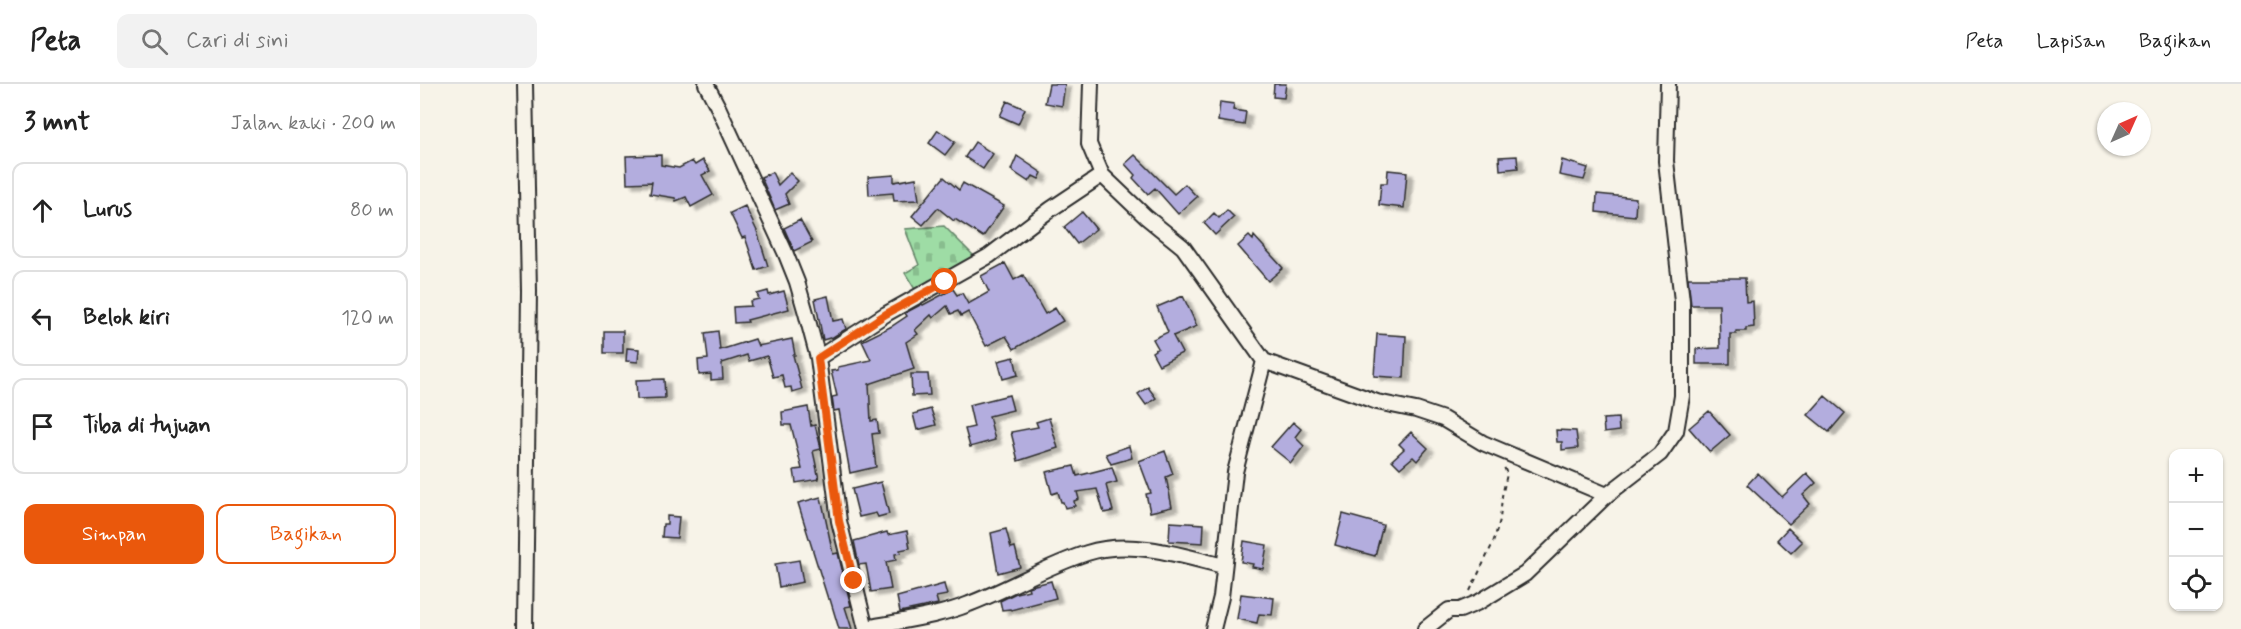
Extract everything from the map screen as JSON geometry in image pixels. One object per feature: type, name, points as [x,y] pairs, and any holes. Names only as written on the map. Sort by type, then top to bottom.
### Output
[{"type":"street","points":[[525,84],[529,291],[525,629]]},
{"type":"street","points":[[706,84],[797,282],[818,358],[839,521],[866,629],[968,605],[1089,552],[1130,548],[1180,555],[1223,566]]},
{"type":"street","points":[[1091,84],[1089,144],[1102,175],[1146,217],[1183,247],[1264,361],[1377,402],[1416,410],[1443,419],[1497,449],[1607,495]]},
{"type":"street","points":[[1425,629],[1449,610],[1460,610],[1479,602],[1525,574],[1607,495],[1660,454],[1676,431],[1682,396],[1682,301],[1666,161],[1668,84]]},
{"type":"street","points":[[818,358],[886,314],[989,256],[1051,209],[1102,175]]},
{"type":"street","points":[[1213,629],[1221,597],[1235,472],[1264,361]]},
{"type":"path","points":[[1460,610],[1493,543],[1500,520],[1507,474],[1497,449]]},
{"type":"green space","points":[[944,226],[978,260],[916,291],[905,273],[919,265],[905,229]]},
{"type":"building","points":[[1049,84],[1065,84],[1062,106],[1045,103]]},
{"type":"building","points":[[1274,84],[1286,84],[1284,98],[1273,97]]},
{"type":"building","points":[[1007,101],[1025,109],[1018,124],[1000,116]]},
{"type":"building","points":[[1220,102],[1234,104],[1233,110],[1246,112],[1244,125],[1218,121]]},
{"type":"building","points":[[938,130],[955,142],[945,155],[929,143]]},
{"type":"building","points":[[975,142],[993,154],[983,169],[965,157]]},
{"type":"building","points":[[661,155],[661,165],[679,168],[692,161],[695,165],[703,160],[710,171],[702,175],[713,195],[691,207],[686,197],[676,201],[675,198],[650,194],[652,182],[627,183],[626,156]]},
{"type":"building","points":[[1135,155],[1174,194],[1185,184],[1197,197],[1178,214],[1155,188],[1148,194],[1133,178],[1135,175],[1125,164]]},
{"type":"building","points":[[1017,156],[1042,173],[1039,179],[1033,176],[1029,182],[1011,170]]},
{"type":"building","points":[[1517,156],[1518,168],[1500,170],[1499,157]]},
{"type":"building","points":[[1562,160],[1588,168],[1584,180],[1559,175]]},
{"type":"building","points":[[1388,170],[1407,172],[1404,208],[1379,205],[1381,183],[1387,183]]},
{"type":"building","points":[[772,172],[778,185],[790,173],[798,181],[785,194],[789,204],[775,210],[761,177]]},
{"type":"building","points":[[894,175],[894,182],[916,178],[919,200],[894,201],[893,193],[869,195],[868,177]]},
{"type":"building","points":[[944,177],[959,190],[963,183],[1004,206],[983,237],[955,219],[954,221],[938,208],[923,225],[912,216]]},
{"type":"building","points":[[1597,194],[1636,198],[1635,216],[1596,212]]},
{"type":"building","points":[[745,206],[757,231],[768,266],[756,270],[745,237],[742,238],[730,213]]},
{"type":"building","points":[[1227,210],[1234,217],[1215,235],[1204,223],[1214,213],[1219,218]]},
{"type":"building","points":[[1082,212],[1096,229],[1077,244],[1064,227]]},
{"type":"building","points":[[800,220],[812,242],[794,251],[784,228]]},
{"type":"building","points":[[1249,236],[1253,240],[1254,236],[1283,268],[1268,281],[1238,246]]},
{"type":"building","points":[[1005,263],[1014,280],[1023,275],[1045,314],[1055,308],[1063,321],[1014,349],[1006,336],[986,346],[968,312],[961,316],[958,311],[951,314],[947,306],[933,318],[931,315],[915,330],[918,334],[906,342],[914,369],[869,384],[871,421],[877,420],[879,433],[872,434],[876,467],[850,473],[839,410],[834,411],[832,397],[837,396],[831,371],[838,370],[838,367],[871,360],[862,341],[892,326],[907,316],[905,313],[922,304],[953,289],[957,295],[962,293],[968,304],[989,292],[981,276]]},
{"type":"building","points":[[1688,278],[1745,278],[1746,302],[1753,301],[1754,327],[1730,334],[1730,364],[1696,364],[1696,349],[1720,348],[1719,305],[1691,305]]},
{"type":"building","points":[[768,291],[769,295],[784,291],[789,309],[747,320],[748,322],[734,323],[733,307],[751,306],[750,301],[759,299],[757,294]]},
{"type":"building","points":[[828,296],[833,321],[843,319],[846,329],[823,340],[815,299]]},
{"type":"building","points":[[1183,296],[1197,326],[1173,336],[1182,353],[1159,365],[1152,352],[1158,348],[1153,339],[1168,332],[1157,307]]},
{"type":"building","points":[[604,331],[623,331],[623,353],[604,353]]},
{"type":"building","points":[[718,331],[720,350],[755,339],[758,346],[792,339],[795,355],[793,355],[802,389],[792,392],[791,387],[785,388],[782,375],[773,377],[767,356],[749,361],[747,355],[722,363],[723,379],[711,380],[711,374],[699,375],[698,360],[708,359],[705,333]]},
{"type":"building","points":[[1377,334],[1406,336],[1404,378],[1374,376]]},
{"type":"building","points":[[627,348],[639,349],[638,362],[626,361]]},
{"type":"building","points":[[1014,357],[1018,375],[1003,379],[998,361]]},
{"type":"building","points":[[911,374],[928,374],[930,395],[912,396]]},
{"type":"building","points":[[664,379],[665,398],[637,399],[636,380]]},
{"type":"building","points":[[1148,387],[1156,398],[1146,405],[1138,394]]},
{"type":"building","points":[[1009,395],[1013,410],[989,416],[995,440],[970,447],[965,429],[974,427],[969,405]]},
{"type":"building","points":[[1825,396],[1845,413],[1829,432],[1808,415]]},
{"type":"building","points":[[808,407],[811,426],[815,425],[821,449],[813,451],[819,479],[796,483],[794,470],[802,469],[791,425],[783,425],[782,412]]},
{"type":"building","points":[[931,409],[936,425],[917,430],[913,414]]},
{"type":"building","points":[[1709,411],[1730,435],[1710,452],[1689,428]]},
{"type":"building","points":[[1049,418],[1058,448],[1018,461],[1011,432],[1038,427],[1036,422]]},
{"type":"building","points":[[1618,418],[1619,431],[1604,433],[1603,419]]},
{"type":"building","points":[[1293,422],[1301,429],[1295,437],[1304,446],[1291,463],[1271,447]]},
{"type":"building","points":[[1556,430],[1576,431],[1578,448],[1562,450],[1562,442],[1557,442]]},
{"type":"building","points":[[1411,432],[1428,448],[1417,461],[1413,457],[1400,468],[1392,460],[1404,449],[1399,444]]},
{"type":"building","points":[[1129,446],[1132,458],[1111,464],[1106,454]]},
{"type":"building","points":[[1165,451],[1173,474],[1166,477],[1172,507],[1150,512],[1146,494],[1151,493],[1139,461]]},
{"type":"building","points":[[1074,466],[1077,476],[1112,467],[1117,482],[1106,485],[1113,511],[1104,513],[1097,489],[1077,492],[1079,499],[1074,501],[1075,506],[1065,508],[1058,492],[1052,494],[1046,472]]},
{"type":"building","points":[[1758,473],[1782,497],[1807,473],[1816,483],[1803,495],[1810,504],[1789,524],[1747,485]]},
{"type":"building","points":[[881,482],[889,514],[878,517],[876,513],[859,517],[852,489]]},
{"type":"building","points":[[821,497],[833,554],[838,553],[851,606],[845,607],[852,629],[839,629],[798,503]]},
{"type":"building","points":[[1343,514],[1383,525],[1375,556],[1335,545]]},
{"type":"building","points":[[667,516],[679,517],[677,538],[662,537],[663,524],[667,524]]},
{"type":"building","points":[[1170,522],[1204,524],[1203,543],[1169,541]]},
{"type":"building","points":[[1788,528],[1802,542],[1791,553],[1777,540]]},
{"type":"building","points":[[1006,529],[1011,548],[1015,547],[1020,567],[998,573],[991,533]]},
{"type":"building","points":[[907,531],[910,548],[900,550],[901,553],[895,554],[896,560],[886,562],[891,589],[871,592],[866,564],[859,565],[854,541],[887,532],[888,535]]},
{"type":"building","points":[[1244,541],[1267,545],[1263,569],[1241,562]]},
{"type":"building","points":[[799,560],[803,582],[779,587],[775,564]]},
{"type":"building","points":[[1051,581],[1056,598],[1011,610],[1002,610],[1000,601],[1016,593],[1029,590],[1028,587]]},
{"type":"building","points":[[944,584],[947,595],[936,597],[938,604],[900,612],[897,597]]},
{"type":"building","points":[[1241,594],[1274,598],[1272,615],[1259,614],[1257,623],[1237,619]]},
{"type":"route","points":[[854,581],[839,521],[818,358],[853,338],[886,314],[945,282]]}]
